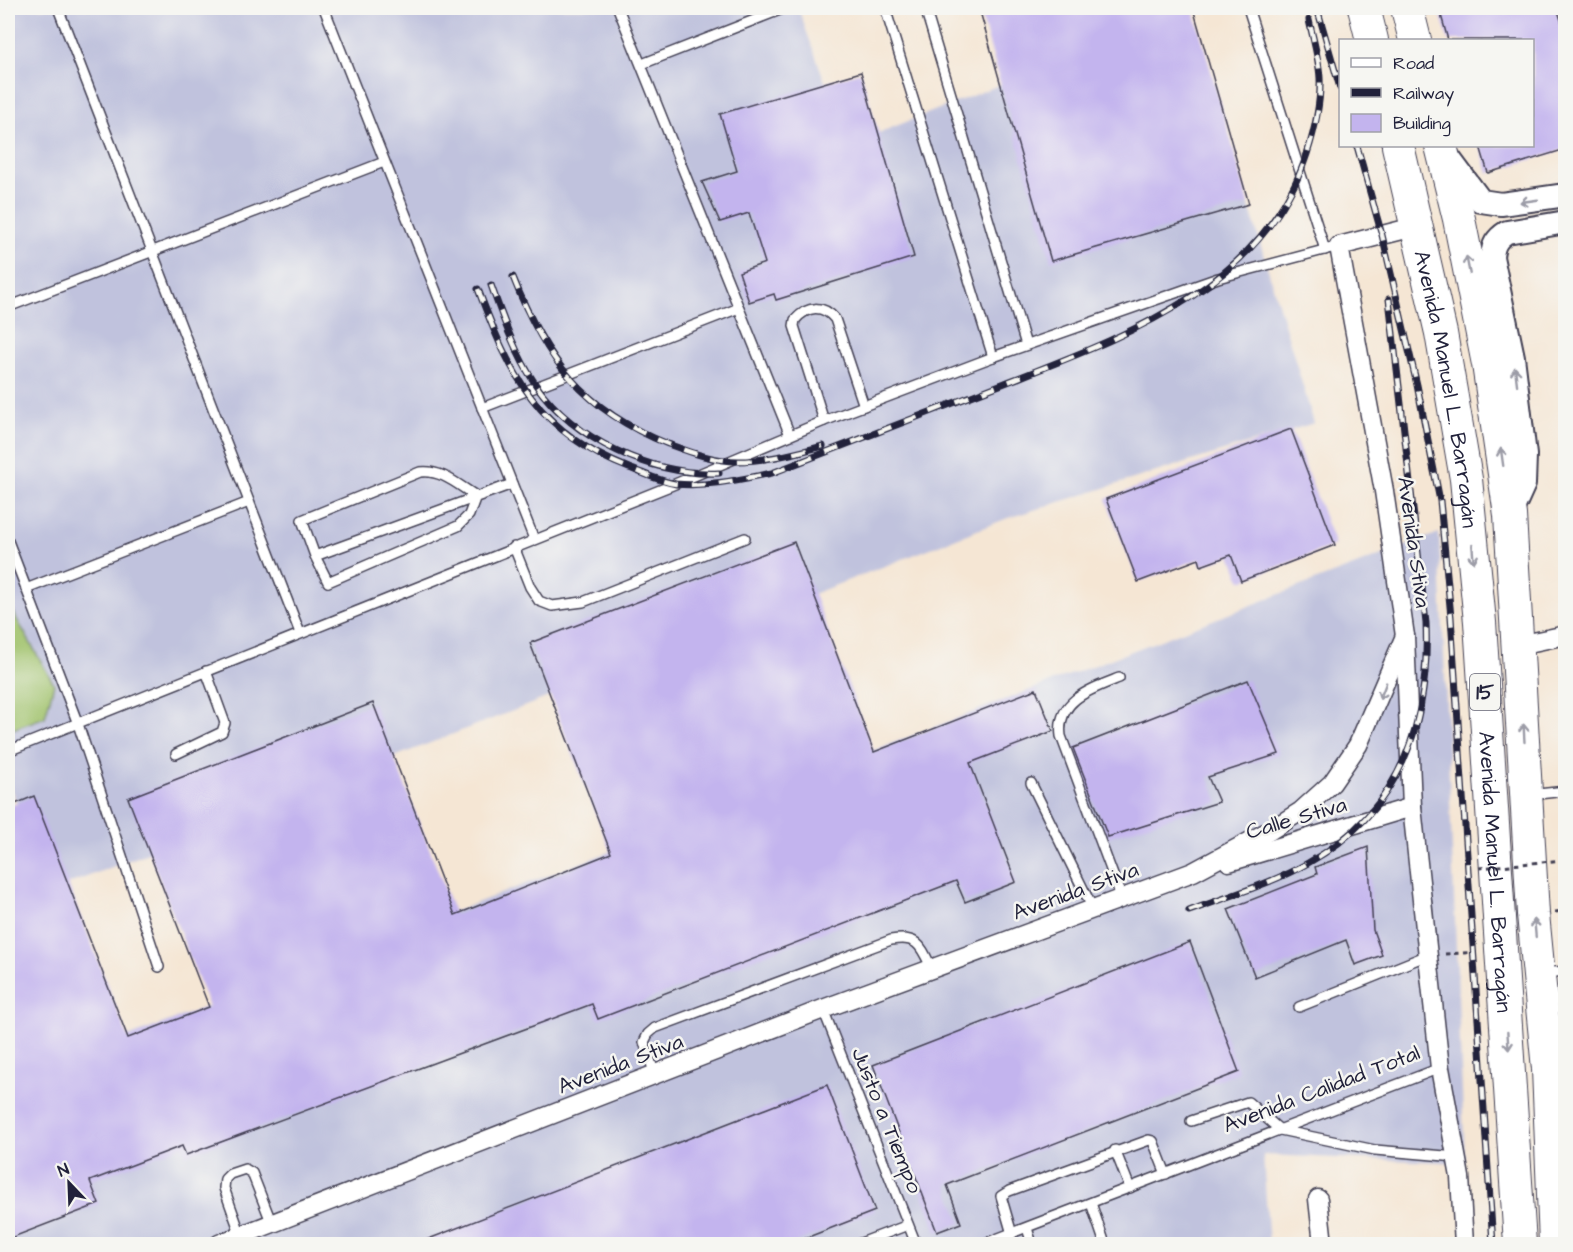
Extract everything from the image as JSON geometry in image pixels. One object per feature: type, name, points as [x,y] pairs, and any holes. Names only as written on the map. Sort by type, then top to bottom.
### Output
[{"type":"highway","points":[[1364,8],[1372,39]]},
{"type":"highway","points":[[1407,8],[1415,39]]},
{"type":"highway","name":"Avenida Manuel L. Barragán","points":[[1398,147],[1441,333],[1466,479],[1480,622],[1520,1245]]},
{"type":"highway","name":"Avenida Manuel L. Barragán","points":[[1441,149],[1459,219],[1488,364],[1510,515],[1527,796],[1552,973],[1548,1070],[1555,1245]]},
{"type":"street","points":[[1441,149],[1481,201],[1501,204],[1566,195]]},
{"type":"street","points":[[1510,515],[1524,484],[1526,455],[1513,357],[1492,257],[1493,246],[1498,237],[1507,232],[1566,222]]},
{"type":"street","points":[[1332,248],[1418,226]]},
{"type":"street","name":"Avenida Stiva","points":[[219,1245],[242,1240],[273,1224],[823,1009],[1193,872],[1271,831],[1301,811],[1332,783],[1359,745],[1405,636],[1384,491],[1332,248]]},
{"type":"street","points":[[1519,645],[1566,635]]},
{"type":"street","name":"Avenida Calidad Total","points":[[1405,636],[1412,807],[1440,1068]]},
{"type":"street","name":"Calle Stiva","points":[[1193,872],[1412,807]]},
{"type":"street","points":[[1440,1068],[1463,1204],[1464,1245]]},
{"type":"street","points":[[1548,1070],[1566,1137]]},
{"type":"street","points":[[1318,1199],[1323,1245]]},
{"type":"lane","points":[[58,8],[300,633]]},
{"type":"lane","points":[[324,8],[534,539]]},
{"type":"lane","points":[[618,8],[790,435]]},
{"type":"lane","points":[[642,64],[785,8]]},
{"type":"lane","points":[[885,8],[993,357]]},
{"type":"lane","points":[[925,8],[1026,345]]},
{"type":"lane","points":[[8,751],[824,421],[1026,345],[1218,278],[1332,248],[1248,8]]},
{"type":"lane","points":[[8,307],[384,162]]},
{"type":"lane","points":[[482,408],[740,308]]},
{"type":"lane","points":[[824,421],[794,326],[795,320],[807,309],[818,308],[828,311],[835,319],[864,406]]},
{"type":"lane","points":[[430,470],[439,473],[476,496],[468,515],[458,526],[328,582],[315,556],[302,520],[430,470]]},
{"type":"lane","points":[[315,556],[512,484]]},
{"type":"lane","points":[[26,589],[249,502]]},
{"type":"lane","points":[[514,547],[530,587],[539,601],[561,606],[611,593],[745,538]]},
{"type":"lane","points":[[8,541],[78,724],[159,967]]},
{"type":"lane","points":[[176,754],[222,732],[225,723],[206,672]]},
{"type":"lane","points":[[1119,678],[1089,690],[1074,699],[1061,715],[1059,724],[1061,736],[1122,898]]},
{"type":"lane","points":[[1031,783],[1093,909]]},
{"type":"lane","points":[[1527,796],[1566,791]]},
{"type":"lane","points":[[655,1075],[644,1042],[655,1028],[891,940],[911,939],[917,942],[932,969]]},
{"type":"lane","points":[[1299,1007],[1428,956]]},
{"type":"lane","name":"Justo a Tiempo","points":[[823,1009],[916,1245]]},
{"type":"lane","name":"Avenida Calidad Total","points":[[983,1245],[1440,1068]]},
{"type":"lane","points":[[1191,1121],[1248,1102],[1280,1130],[1375,1150],[1456,1157]]},
{"type":"lane","points":[[1012,1234],[1001,1196],[1115,1150],[1149,1140],[1153,1141],[1166,1174]]},
{"type":"lane","points":[[1115,1150],[1130,1188]]},
{"type":"lane","points":[[242,1240],[224,1188],[225,1179],[230,1174],[245,1169],[252,1173],[273,1224]]},
{"type":"lane","points":[[1091,1203],[1105,1245]]},
{"type":"lane","points":[[858,1245],[908,1225]]},
{"type":"lane","points":[[1027,1228],[1032,1245]]},
{"type":"path","points":[[1479,868],[1563,860],[1566,902]]},
{"type":"path","points":[[1428,956],[1480,952]]},
{"type":"shaded area","points":[[8,8],[798,8],[848,145],[1190,9],[1314,423],[1008,518],[53,890],[8,782]]},
{"type":"shaded area","points":[[1439,533],[1465,1163],[1263,1155],[1269,1244],[8,1244],[8,1083]]},
{"type":"green space","points":[[8,604],[54,684],[45,717],[8,731]]},
{"type":"building","points":[[979,8],[1193,8],[1249,204],[1051,261]]},
{"type":"building","points":[[1439,8],[1557,8],[1566,35],[1566,149],[1488,173],[1480,147],[1534,147],[1534,39],[1448,39]]},
{"type":"building","points":[[861,72],[914,257],[776,300],[774,294],[749,302],[739,272],[765,263],[749,213],[720,222],[702,182],[737,171],[720,114]]},
{"type":"building","points":[[1291,429],[1335,545],[1241,581],[1231,555],[1201,566],[1199,559],[1138,582],[1106,499]]},
{"type":"building","points":[[794,542],[874,752],[1036,689],[1053,731],[970,763],[1016,882],[965,902],[956,881],[598,1019],[592,1004],[186,1155],[182,1146],[90,1181],[99,1204],[8,1239],[8,807],[34,796],[128,1038],[209,1007],[128,798],[373,703],[455,915],[611,853],[530,643]]},
{"type":"building","points":[[1248,680],[1279,754],[1208,777],[1219,802],[1108,837],[1073,748]]},
{"type":"building","points":[[1368,847],[1373,930],[1382,955],[1355,965],[1346,940],[1255,977],[1228,909],[1317,874],[1315,867]]},
{"type":"building","points":[[1190,942],[1239,1072],[947,1185],[961,1223],[937,1232],[873,1065]]},
{"type":"building","points":[[827,1085],[875,1211],[788,1245],[413,1245]]},
{"type":"railway","points":[[1317,8],[1339,85]]},
{"type":"railway","points":[[478,289],[502,348],[531,398],[550,419],[598,454],[652,477],[676,484],[713,483],[772,473],[1097,346],[1142,325],[1184,301],[1224,273],[1258,240],[1286,200],[1307,154],[1320,97],[1320,78],[1309,20]]},
{"type":"railway","points":[[1357,147],[1382,235],[1417,385],[1440,501],[1451,617],[1493,1244]]},
{"type":"railway","points":[[513,277],[539,333],[571,378],[590,398],[612,415],[638,430],[693,453],[729,461],[770,458],[823,446]]},
{"type":"railway","points":[[491,285],[522,362],[552,405],[571,422],[593,438],[642,461],[668,468],[719,473]]},
{"type":"railway","points":[[1189,911],[1279,877],[1308,863],[1340,842],[1366,818],[1387,791],[1403,761],[1415,729],[1426,660],[1426,623],[1389,299]]}]
